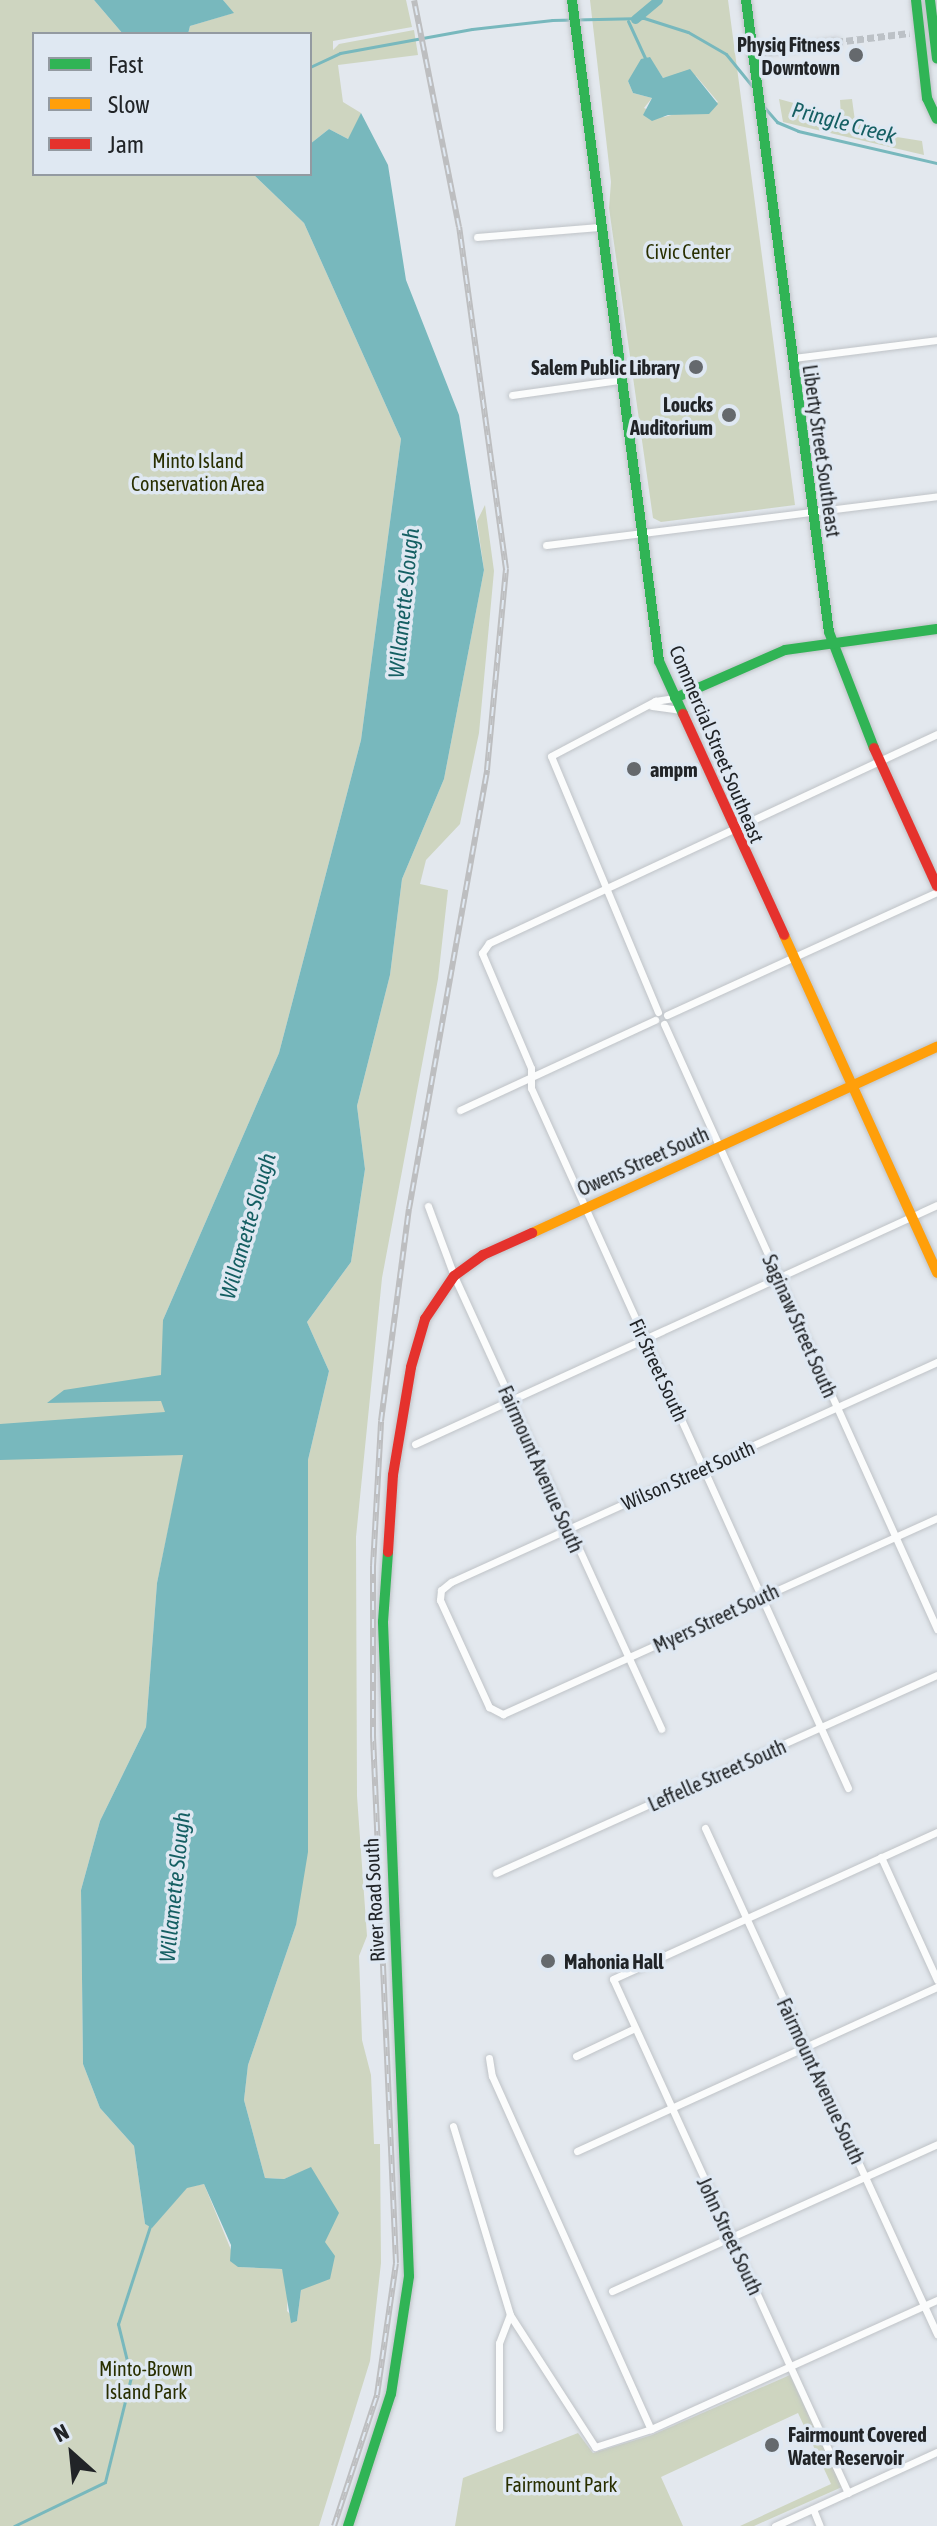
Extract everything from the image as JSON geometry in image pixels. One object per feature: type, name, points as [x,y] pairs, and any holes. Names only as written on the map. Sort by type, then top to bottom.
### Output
[{"type":"main road","name":"Commercial Street Southeast","points":[[572,0],[653,638],[680,710],[734,831],[937,1273]]},
{"type":"main road","name":"Liberty Street Southeast","points":[[746,0],[790,358],[831,642],[937,889]]},
{"type":"main road","points":[[916,0],[914,32],[927,98],[937,119]]},
{"type":"main road","points":[[930,0],[937,59]]},
{"type":"main road","points":[[675,698],[785,650],[937,629]]},
{"type":"main road","name":"Owens Street South","points":[[454,1276],[483,1255],[584,1207],[937,1047]]},
{"type":"main road","name":"River Road South","points":[[348,2526],[391,2394],[409,2276],[384,1699],[391,1495],[415,1351],[430,1308],[454,1276]]},
{"type":"street","points":[[752,47],[772,50],[836,42]]},
{"type":"street","points":[[477,237],[599,227]]},
{"type":"street","points":[[790,358],[937,340]]},
{"type":"street","points":[[512,395],[619,380]]},
{"type":"street","points":[[546,545],[937,496]]},
{"type":"street","points":[[664,1024],[657,1016],[551,753],[652,706],[661,698],[675,698]]},
{"type":"street","points":[[652,706],[680,710]]},
{"type":"street","points":[[608,890],[937,734]]},
{"type":"street","points":[[460,1110],[657,1016],[667,1015],[937,889]]},
{"type":"street","name":"Fir Street South","points":[[608,890],[483,950],[531,1077],[531,1088],[848,1788]]},
{"type":"street","points":[[664,1024],[667,1015]]},
{"type":"street","name":"Saginaw Street South","points":[[664,1024],[937,1629]]},
{"type":"street","points":[[415,1444],[937,1205]]},
{"type":"street","name":"Fairmount Avenue South","points":[[428,1206],[454,1276],[661,1729]]},
{"type":"street","name":"Wilson Street South","points":[[494,1714],[440,1600],[441,1590],[937,1362]]},
{"type":"street","name":"Myers Street South","points":[[494,1714],[628,1658],[937,1518]]},
{"type":"street","name":"Leffelle Street South","points":[[496,1873],[937,1675]]},
{"type":"street","name":"Fairmount Avenue South","points":[[705,1828],[937,2334]]},
{"type":"street","points":[[747,1918],[937,1832]]},
{"type":"street","points":[[881,1857],[937,1980]]},
{"type":"street","name":"John Street South","points":[[747,1918],[613,1979],[848,2493]]},
{"type":"street","points":[[577,2151],[937,1987]]},
{"type":"street","points":[[576,2056],[635,2028]]},
{"type":"street","points":[[489,2058],[492,2076],[651,2429]]},
{"type":"street","points":[[453,2126],[510,2315],[595,2447],[651,2429],[937,2300]]},
{"type":"street","points":[[612,2291],[937,2144]]},
{"type":"street","points":[[499,2428],[499,2343],[510,2315]]},
{"type":"street","points":[[775,2526],[937,2452]]},
{"type":"street","points":[[813,2509],[820,2526]]},
{"type":"green space","name":"Minto Island Conservation Area","points":[[0,0],[94,0],[121,32],[32,32],[32,176],[255,176],[304,223],[401,439],[361,740],[279,1053],[163,1320],[184,1454],[157,1583],[146,1727],[100,1821],[81,1890],[83,2064],[100,2108],[134,2146],[145,2224],[152,2227],[187,2187],[204,2184],[238,2267],[282,2269],[288,2286],[287,2311],[297,2321],[301,2290],[325,2242],[311,2168],[284,2179],[265,2178],[244,2100],[248,2065],[296,1925],[308,1460],[329,1371],[307,1322],[351,1262],[365,1169],[357,1106],[390,975],[402,879],[444,779],[484,570],[477,521],[485,505],[494,571],[479,733],[460,824],[426,860],[420,884],[448,890],[438,979],[382,1278],[356,1537],[357,1796],[367,1936],[359,1956],[362,2040],[371,2075],[374,2144],[380,2144],[381,2263],[370,2361],[319,2526],[0,2526]]},
{"type":"green space","points":[[223,0],[406,0],[412,27],[333,41],[333,50],[339,44],[414,30],[418,55],[338,65],[343,102],[361,113],[357,126],[348,139],[329,129],[312,142],[312,32],[188,32],[190,26],[233,13]]},
{"type":"green space","name":"Civic Center","points":[[590,0],[728,0],[795,505],[661,522],[653,518],[609,208],[611,182]],"holes":[[[649,57],[663,78],[683,73],[696,76],[718,102],[664,117],[644,108],[652,98],[633,93],[628,81]]]},
{"type":"green space","points":[[779,99],[841,116],[840,100],[852,99],[855,121],[878,134],[922,141],[924,155],[783,122]]},
{"type":"green space","name":"Fairmount Park","points":[[790,2375],[842,2487],[754,2526],[740,2526],[831,2484],[798,2413],[661,2477],[683,2526],[455,2526],[463,2478],[578,2433],[593,2453],[652,2435]]},
{"type":"water","points":[[94,0],[223,0],[234,13],[190,26],[188,32],[121,32]]},
{"type":"water","points":[[650,57],[663,78],[690,69],[718,104],[709,114],[668,115],[652,121],[643,115],[652,98],[633,93],[628,81],[641,59]]},
{"type":"water","points":[[361,113],[388,165],[406,280],[459,415],[484,570],[444,779],[402,879],[390,975],[357,1106],[365,1169],[351,1262],[307,1322],[329,1371],[308,1460],[308,1852],[296,1925],[248,2065],[244,2100],[265,2178],[284,2179],[311,2167],[339,2213],[325,2242],[335,2256],[330,2279],[301,2290],[297,2321],[291,2323],[282,2269],[238,2267],[230,2261],[231,2245],[204,2184],[187,2188],[152,2228],[145,2224],[134,2146],[100,2108],[83,2064],[81,1890],[100,1821],[146,1727],[157,1583],[183,1455],[0,1460],[0,1424],[165,1412],[161,1401],[47,1403],[64,1390],[161,1375],[163,1320],[279,1053],[361,740],[401,439],[304,223],[255,176],[312,176],[312,142],[329,129],[348,139]]},
{"type":"waterway","points":[[635,19],[658,0]]},
{"type":"waterway","name":"Pringle Creek","points":[[312,66],[340,53],[472,29],[552,20],[644,18],[688,32],[726,54],[752,86]]},
{"type":"waterway","points":[[628,21],[645,58]]},
{"type":"waterway","name":"Pringle Creek","points":[[764,107],[777,122],[798,131],[937,163]]},
{"type":"waterway","name":"Willamette Slough","points":[[14,2526],[105,2482],[131,2377],[118,2324],[150,2226]]},
{"type":"tunnel","points":[[836,42],[909,33]]},
{"type":"railway","points":[[334,2526],[377,2395],[396,2263],[373,1736],[373,1566],[381,1421],[409,1209],[487,770],[506,569],[459,227],[414,0]]},
{"type":"traffic: fast","points":[[572,0],[659,661],[683,714]]},
{"type":"traffic: fast","points":[[746,0],[829,632],[874,748]]},
{"type":"traffic: fast","points":[[916,0],[927,98],[937,119]]},
{"type":"traffic: fast","points":[[930,0],[937,59]]},
{"type":"traffic: fast","points":[[675,698],[785,650],[937,629]]},
{"type":"traffic: fast","points":[[348,2526],[391,2394],[409,2276],[383,1622],[388,1552]]},
{"type":"traffic: slow","points":[[784,935],[937,1273]]},
{"type":"traffic: slow","points":[[532,1233],[937,1047]]},
{"type":"traffic: jam","points":[[683,714],[784,935]]},
{"type":"traffic: jam","points":[[874,748],[937,886]]},
{"type":"traffic: jam","points":[[388,1552],[393,1475],[411,1367],[425,1319],[454,1276],[483,1255],[532,1233]]},
{"type":"place","name":"Physiq Fitness Downtown","points":[[856,55]]},
{"type":"place","name":"Salem Public Library","points":[[696,367]]},
{"type":"place","name":"Loucks Auditorium","points":[[729,415]]},
{"type":"place","name":"ampm","points":[[634,769]]},
{"type":"place","name":"Mahonia Hall","points":[[548,1961]]},
{"type":"place","name":"Fairmount Covered Water Reservoir","points":[[772,2445]]},
{"type":"park label","name":"Minto-Brown Island Park","points":[[146,2380]]}]
